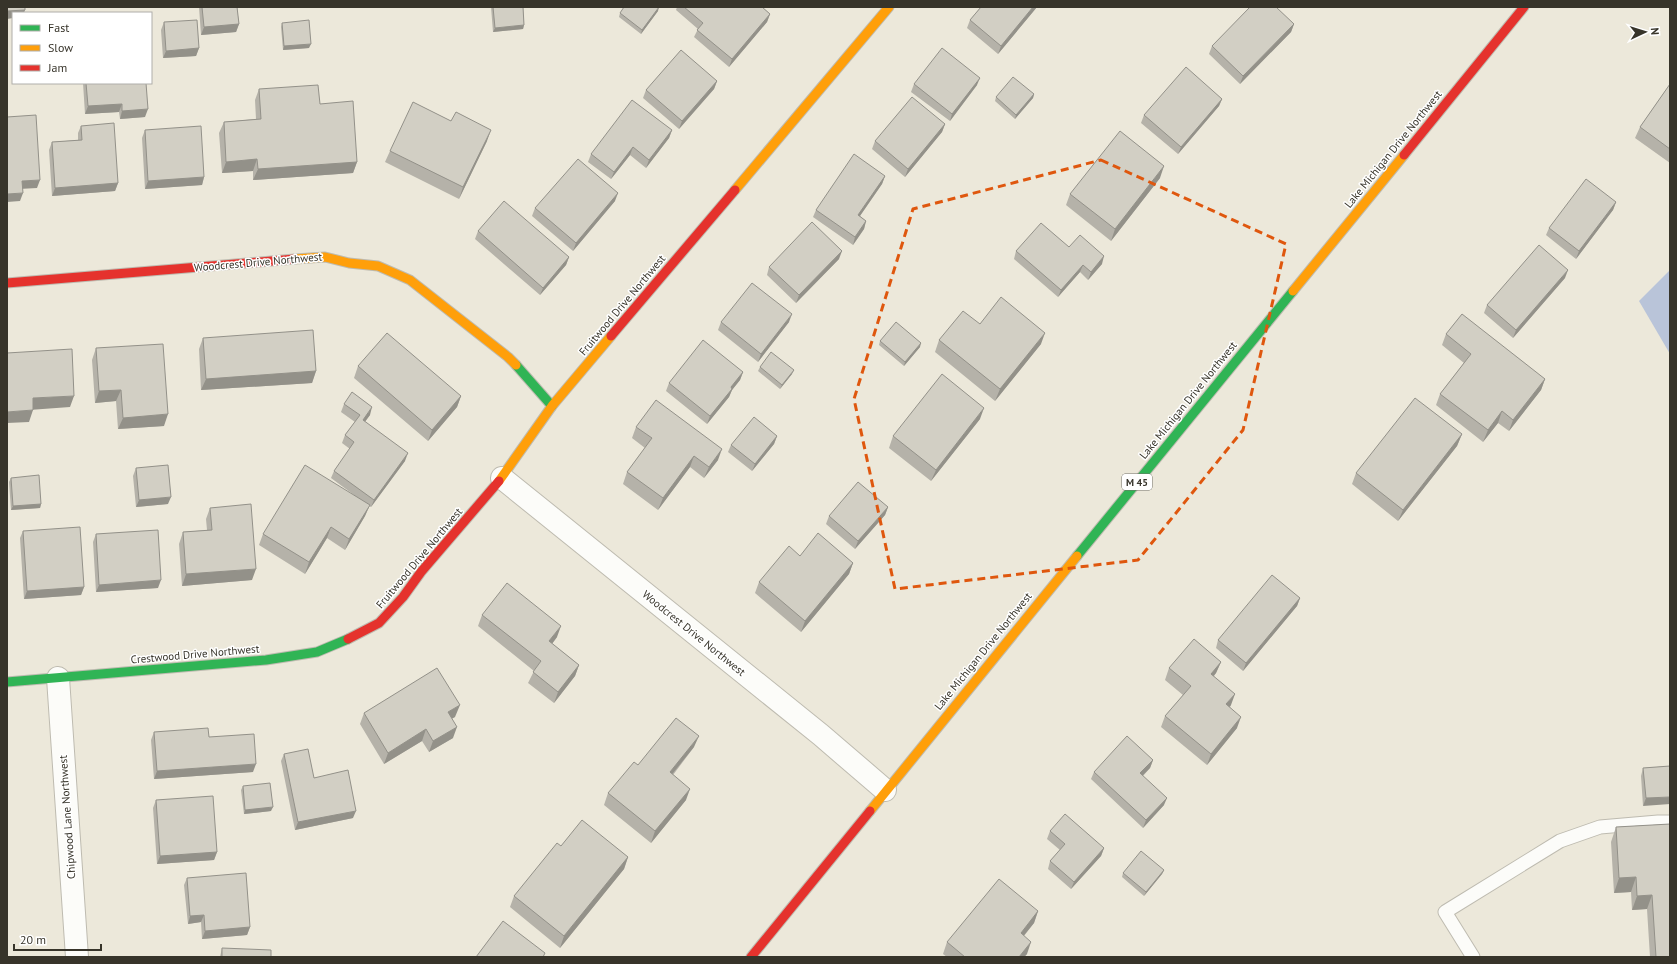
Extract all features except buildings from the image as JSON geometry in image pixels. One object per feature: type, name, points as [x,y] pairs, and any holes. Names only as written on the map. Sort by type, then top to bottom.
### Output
[{"type":"main road","name":"Fruitwood Drive Northwest","points":[[379,623],[403,597],[421,572],[502,478],[552,406],[889,7]]},
{"type":"main road","name":"Lake Michigan Drive Northwest","points":[[751,957],[885,790],[1524,7]]},
{"type":"main road","name":"Woodcrest Drive Northwest","points":[[7,283],[325,256],[349,263],[378,266],[410,280],[508,357],[552,406]]},
{"type":"main road","name":"Crestwood Drive Northwest","points":[[7,682],[266,660],[317,652],[353,637],[379,623]]},
{"type":"street","name":"Woodcrest Drive Northwest","points":[[502,478],[821,735],[885,790]]},
{"type":"street","name":"Chipwood Lane Northwest","points":[[58,678],[77,957]]},
{"type":"lane","points":[[1473,957],[1445,912],[1560,841],[1600,827],[1670,822]]},
{"type":"highlighted area","points":[[1101,160],[1286,244],[1243,430],[1138,560],[895,589],[854,399],[913,209]]},
{"type":"water","points":[[1670,270],[1670,354],[1639,301]]},
{"type":"traffic: fast","points":[[1077,556],[1293,291]]},
{"type":"traffic: fast","points":[[516,365],[552,406]]},
{"type":"traffic: fast","points":[[7,682],[266,660],[317,652],[348,639]]},
{"type":"traffic: slow","points":[[735,190],[889,7]]},
{"type":"traffic: slow","points":[[1293,291],[1404,155]]},
{"type":"traffic: slow","points":[[295,259],[325,257],[349,263],[378,266],[410,280],[508,357],[516,365]]},
{"type":"traffic: slow","points":[[499,481],[552,406],[611,336]]},
{"type":"traffic: slow","points":[[870,811],[1077,556]]},
{"type":"traffic: jam","points":[[1404,155],[1524,7]]},
{"type":"traffic: jam","points":[[611,336],[735,190]]},
{"type":"traffic: jam","points":[[7,283],[295,259]]},
{"type":"traffic: jam","points":[[348,639],[379,623],[403,597],[421,572],[499,481]]},
{"type":"traffic: jam","points":[[751,957],[870,811]]}]
